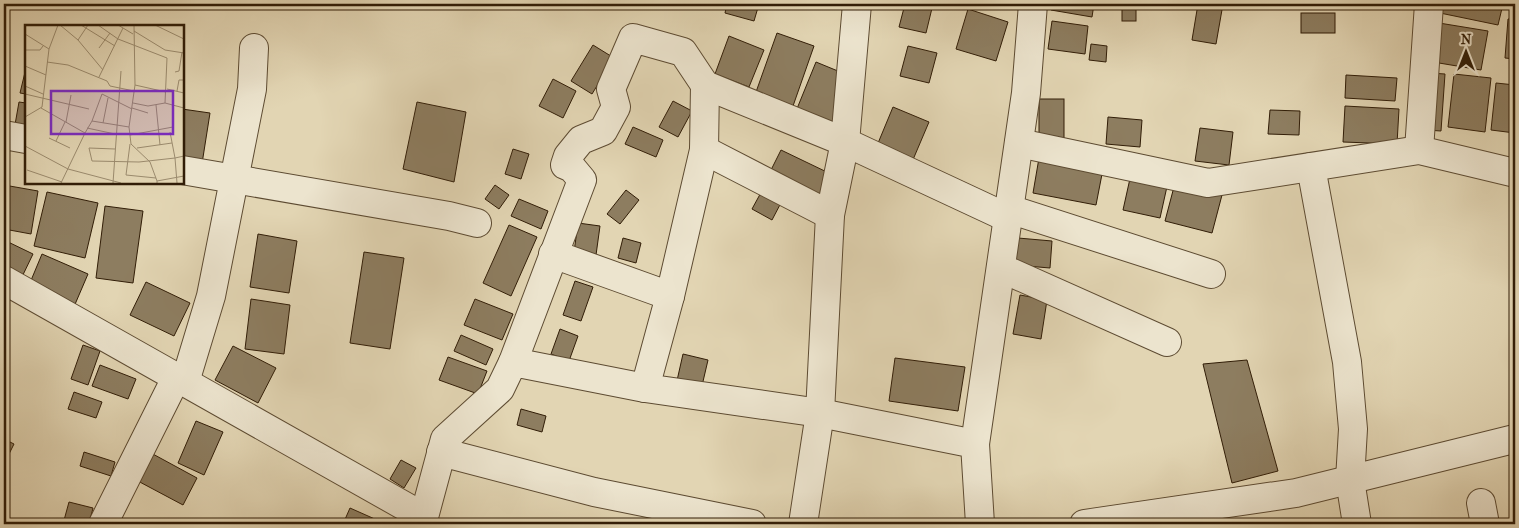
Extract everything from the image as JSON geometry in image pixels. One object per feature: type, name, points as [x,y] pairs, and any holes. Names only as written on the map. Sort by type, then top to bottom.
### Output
[{"type":"street","points":[[803,524],[820,413],[830,215],[845,142],[857,4]]},
{"type":"street","points":[[980,524],[975,444],[1026,93],[1033,4]]},
{"type":"street","points":[[1419,150],[1426,4]]},
{"type":"street","points":[[4,280],[181,379],[422,520],[445,439],[500,390],[513,362],[582,180],[572,168],[565,164],[568,156],[580,140],[603,131],[616,107],[611,89],[634,38],[683,52],[705,85],[845,142],[1008,213],[1211,274]]},
{"type":"street","points":[[103,524],[181,379],[211,296],[252,88],[254,48]]},
{"type":"street","points":[[645,388],[670,296],[704,150],[705,85]]},
{"type":"street","points":[[4,135],[25,139]]},
{"type":"street","points":[[1019,143],[1208,183],[1419,150],[1515,173]]},
{"type":"street","points":[[704,150],[830,215]]},
{"type":"street","points":[[1311,167],[1348,362],[1353,429],[1350,480],[1357,524]]},
{"type":"street","points":[[184,170],[449,216],[477,223]]},
{"type":"street","points":[[553,254],[670,296]]},
{"type":"street","points":[[1001,268],[1167,342]]},
{"type":"street","points":[[513,362],[645,388],[820,413],[975,444]]},
{"type":"street","points":[[1084,524],[1296,493],[1514,439]]},
{"type":"street","points":[[441,452],[594,492],[752,524]]},
{"type":"building","points":[[727,4],[759,4],[754,21],[725,13]]},
{"type":"building","points":[[905,4],[933,4],[926,33],[899,27]]},
{"type":"building","points":[[1052,4],[1094,4],[1092,17],[1051,10]]},
{"type":"building","points":[[1122,4],[1136,4],[1136,21],[1122,21]]},
{"type":"building","points":[[1198,4],[1223,4],[1216,44],[1192,40]]},
{"type":"building","points":[[1442,4],[1503,4],[1498,25],[1440,13]]},
{"type":"building","points":[[968,9],[1008,22],[996,61],[956,49]]},
{"type":"building","points":[[1301,13],[1335,13],[1335,33],[1301,33]]},
{"type":"building","points":[[1508,19],[1515,19],[1515,59],[1505,58]]},
{"type":"building","points":[[1052,21],[1088,26],[1085,54],[1048,49]]},
{"type":"building","points":[[1439,23],[1488,31],[1481,70],[1433,62]]},
{"type":"building","points":[[777,33],[814,46],[793,106],[756,92]]},
{"type":"building","points":[[729,36],[764,50],[749,87],[715,74]]},
{"type":"building","points":[[1091,44],[1107,46],[1106,62],[1089,60]]},
{"type":"building","points":[[593,45],[614,58],[592,94],[571,81]]},
{"type":"building","points":[[908,46],[937,53],[929,83],[900,76]]},
{"type":"building","points":[[816,62],[850,76],[829,130],[794,116]]},
{"type":"building","points":[[25,72],[25,94],[20,93]]},
{"type":"building","points":[[1430,73],[1445,74],[1441,131],[1426,130]]},
{"type":"building","points":[[1454,74],[1491,78],[1485,132],[1448,127]]},
{"type":"building","points":[[1346,75],[1397,78],[1395,101],[1345,98]]},
{"type":"building","points":[[553,79],[576,91],[563,118],[539,106]]},
{"type":"building","points":[[1496,83],[1515,85],[1515,133],[1491,130]]},
{"type":"building","points":[[1039,99],[1064,99],[1064,139],[1039,139]]},
{"type":"building","points":[[673,101],[692,111],[678,137],[659,127]]},
{"type":"building","points":[[19,102],[25,103],[25,138],[13,136]]},
{"type":"building","points":[[417,102],[466,112],[454,182],[403,169]]},
{"type":"building","points":[[1345,106],[1399,109],[1397,144],[1343,142]]},
{"type":"building","points":[[893,107],[929,122],[912,162],[876,148]]},
{"type":"building","points":[[184,109],[210,113],[201,170],[184,167]]},
{"type":"building","points":[[1270,110],[1300,111],[1299,135],[1268,134]]},
{"type":"building","points":[[1108,117],[1142,120],[1140,147],[1106,144]]},
{"type":"building","points":[[633,127],[663,140],[656,157],[625,144]]},
{"type":"building","points":[[1200,128],[1233,132],[1229,165],[1195,161]]},
{"type":"building","points":[[513,149],[529,154],[521,179],[505,174]]},
{"type":"building","points":[[781,150],[833,175],[820,203],[767,178]]},
{"type":"building","points":[[1039,158],[1103,169],[1096,205],[1033,193]]},
{"type":"building","points":[[1131,174],[1168,182],[1160,218],[1123,210]]},
{"type":"building","points":[[1175,183],[1222,195],[1212,233],[1165,221]]},
{"type":"building","points":[[4,185],[38,191],[31,234],[4,229]]},
{"type":"building","points":[[495,185],[509,195],[499,209],[485,199]]},
{"type":"building","points":[[764,187],[784,197],[772,220],[752,209]]},
{"type":"building","points":[[626,190],[639,200],[620,224],[607,214]]},
{"type":"building","points":[[47,192],[98,203],[85,258],[34,246]]},
{"type":"building","points":[[519,199],[548,211],[541,229],[511,216]]},
{"type":"building","points":[[105,206],[143,211],[133,283],[96,278]]},
{"type":"building","points":[[578,223],[600,226],[596,255],[574,252]]},
{"type":"building","points":[[509,225],[537,237],[511,296],[483,283]]},
{"type":"building","points":[[258,234],[297,241],[289,293],[250,287]]},
{"type":"building","points":[[623,238],[641,243],[636,263],[618,258]]},
{"type":"building","points":[[1018,238],[1052,241],[1050,268],[1015,265]]},
{"type":"building","points":[[4,240],[33,254],[20,281],[4,273]]},
{"type":"building","points":[[364,252],[404,258],[390,349],[350,343]]},
{"type":"building","points":[[42,254],[88,274],[73,309],[27,290]]},
{"type":"building","points":[[575,281],[593,287],[581,321],[563,315]]},
{"type":"building","points":[[146,282],[190,303],[174,336],[130,315]]},
{"type":"building","points":[[1020,295],[1047,300],[1041,339],[1013,334]]},
{"type":"building","points":[[251,299],[290,305],[284,354],[245,349]]},
{"type":"building","points":[[475,299],[513,314],[502,340],[464,325]]},
{"type":"building","points":[[560,329],[578,336],[569,361],[551,354]]},
{"type":"building","points":[[461,335],[493,349],[486,365],[454,351]]},
{"type":"building","points":[[83,345],[100,351],[88,385],[71,379]]},
{"type":"building","points":[[233,346],[276,368],[258,403],[215,380]]},
{"type":"building","points":[[683,354],[708,360],[701,390],[676,385]]},
{"type":"building","points":[[448,357],[487,371],[478,394],[439,380]]},
{"type":"building","points":[[895,358],[965,367],[958,411],[889,401]]},
{"type":"building","points":[[1247,360],[1278,471],[1232,483],[1203,364]]},
{"type":"building","points":[[100,365],[136,379],[128,399],[92,386]]},
{"type":"building","points":[[74,392],[102,402],[96,418],[68,409]]},
{"type":"building","points":[[521,409],[546,416],[542,432],[517,425]]},
{"type":"building","points":[[196,421],[223,432],[204,475],[178,463]]},
{"type":"building","points":[[4,439],[14,444],[4,464]]},
{"type":"building","points":[[84,452],[115,462],[111,476],[80,466]]},
{"type":"building","points":[[151,453],[197,478],[183,505],[136,480]]},
{"type":"building","points":[[401,460],[416,468],[404,488],[390,479]]},
{"type":"building","points":[[69,502],[93,508],[89,524],[63,524]]},
{"type":"building","points":[[350,508],[386,524],[343,524]]}]
